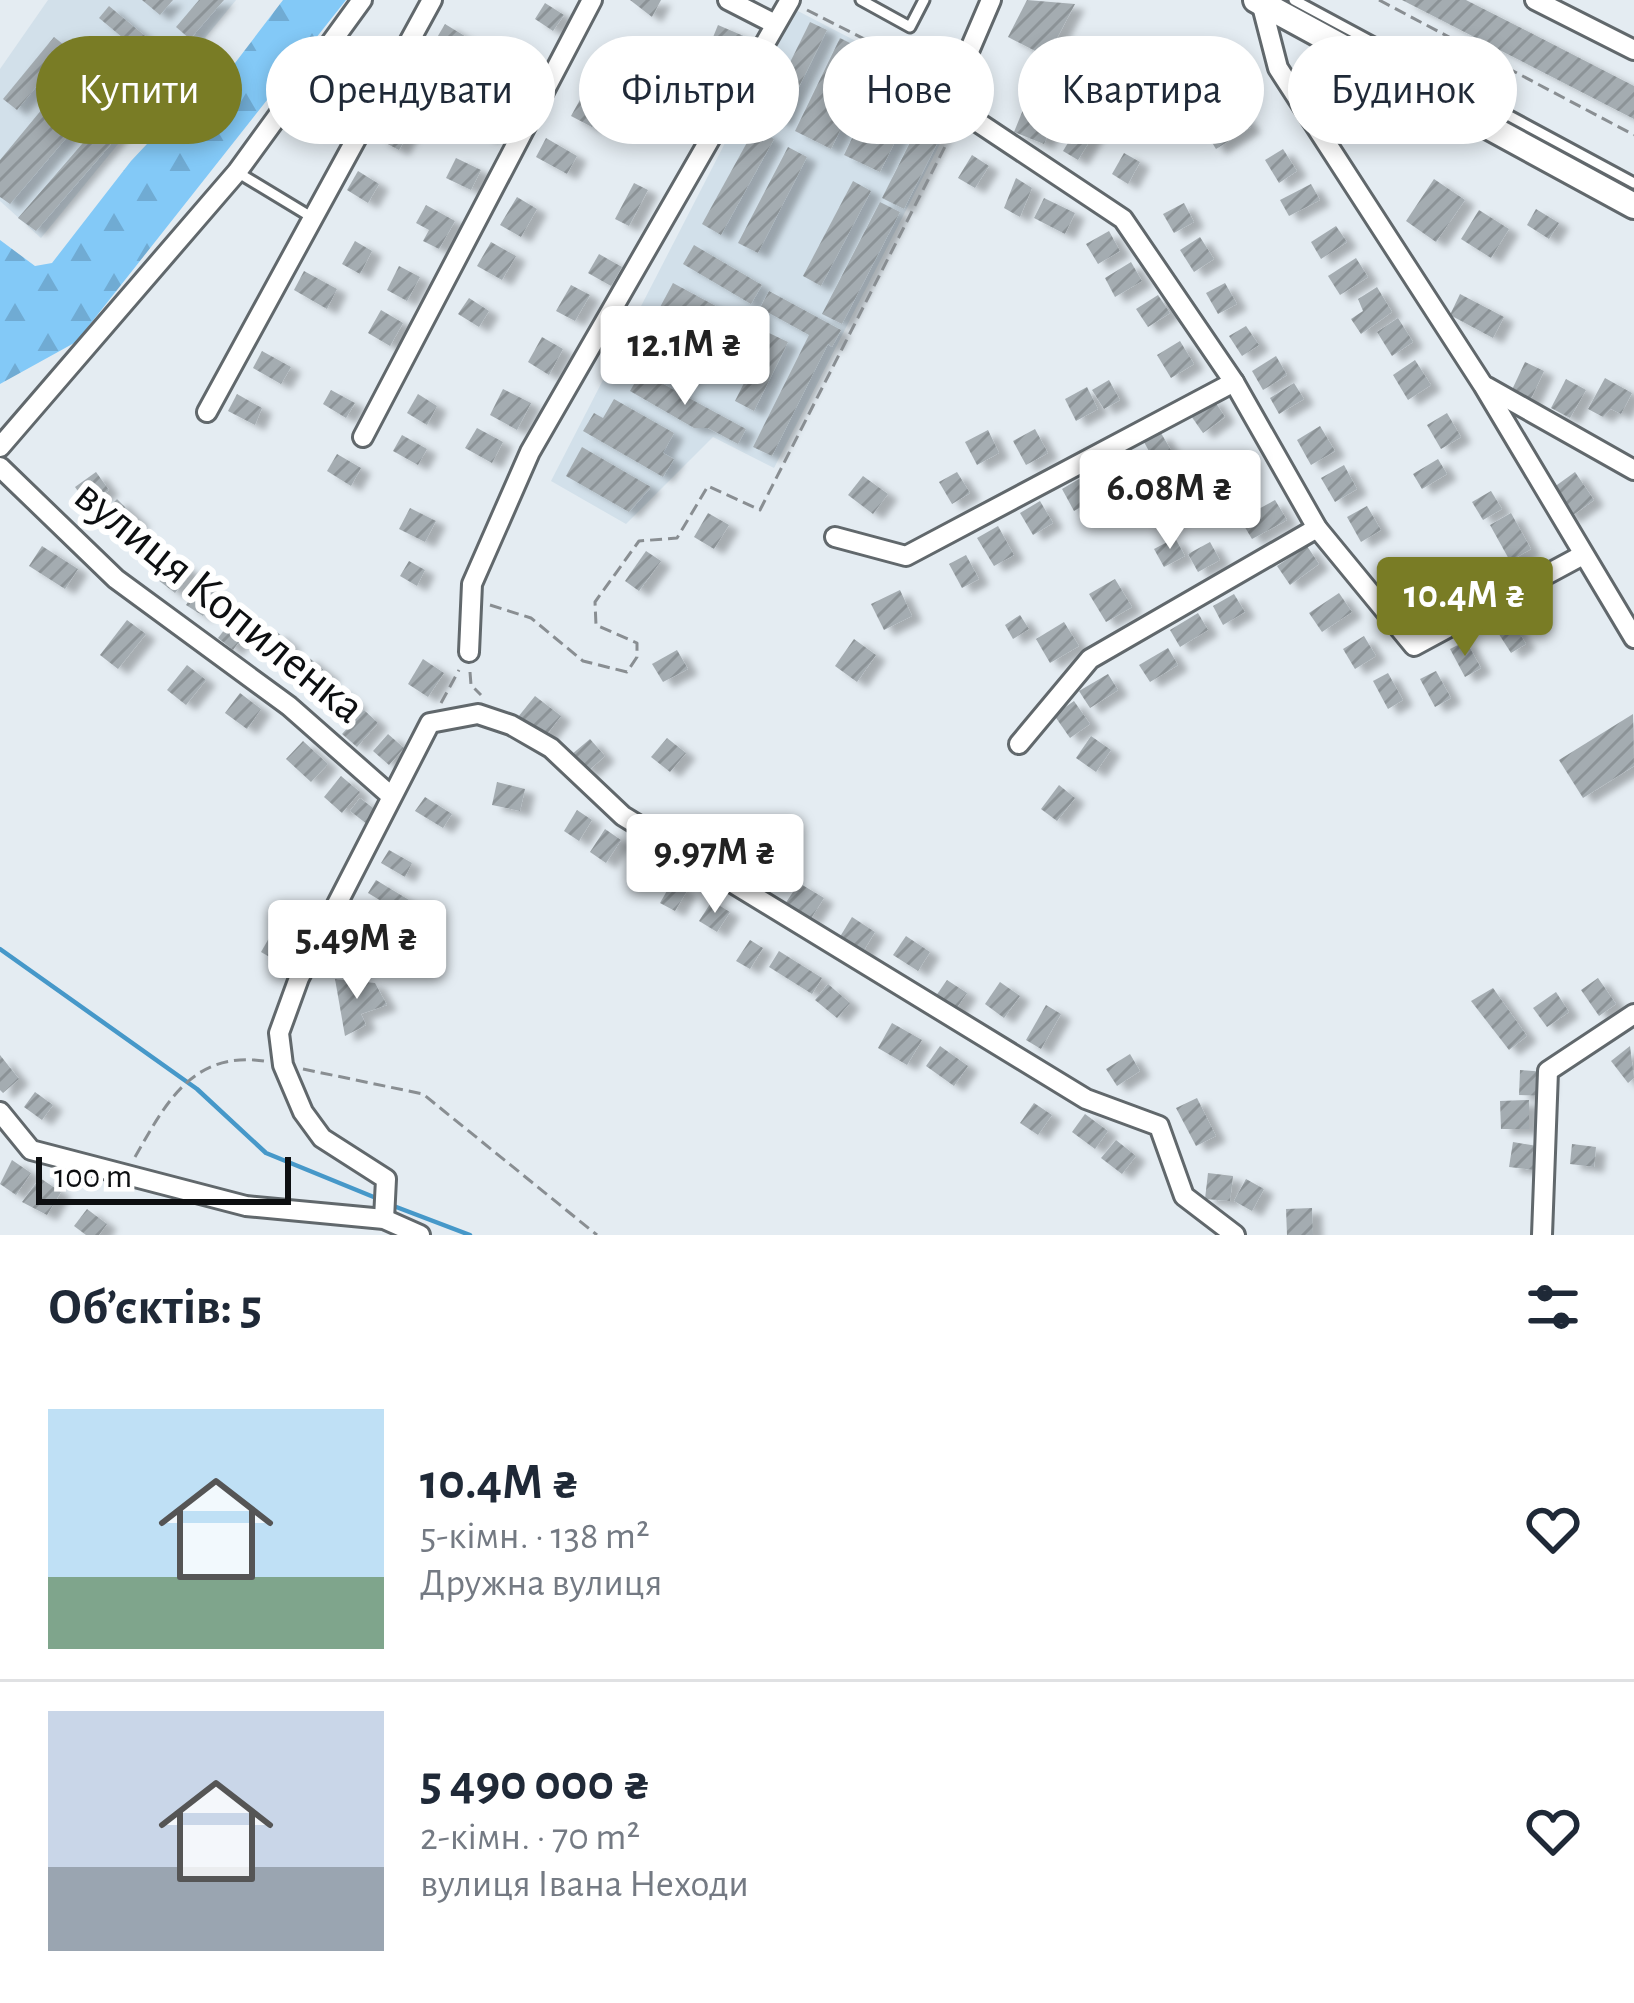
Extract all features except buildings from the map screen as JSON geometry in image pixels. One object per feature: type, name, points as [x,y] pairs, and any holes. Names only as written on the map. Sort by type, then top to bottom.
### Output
[{"type":"street","points":[[335,36],[362,0]]},
{"type":"street","points":[[413,36],[432,0]]},
{"type":"street","points":[[363,437],[592,0]]},
{"type":"street","points":[[728,0],[773,23]]},
{"type":"street","points":[[469,652],[472,584],[530,452],[790,0]]},
{"type":"street","points":[[976,36],[991,0]]},
{"type":"street","points":[[1535,0],[1634,50]]},
{"type":"street","points":[[1259,3],[1634,206]]},
{"type":"street","points":[[1259,3],[1278,68],[1483,385],[1634,638]]},
{"type":"street","points":[[0,447],[237,172],[266,132]]},
{"type":"street","points":[[994,133],[1123,219],[1234,382],[1317,528],[1414,646],[1581,556]]},
{"type":"street","points":[[207,412],[354,144]]},
{"type":"street","points":[[835,537],[906,556],[1234,382]]},
{"type":"street","points":[[1483,385],[1634,470]]},
{"type":"street","name":"вулиця Копиленка","points":[[0,467],[116,578],[290,706],[390,795]]},
{"type":"street","points":[[1019,744],[1090,659],[1317,528]]},
{"type":"street","name":"вулиця Копиленка","points":[[430,723],[478,714],[512,725],[551,748],[623,816],[1086,1100],[1160,1126],[1184,1196],[1235,1235]]},
{"type":"street","points":[[384,1219],[386,1179],[322,1138],[303,1112],[284,1065],[279,1033],[299,978],[430,723]]},
{"type":"street","points":[[1542,1235],[1548,1071],[1634,1014]]},
{"type":"street","points":[[0,1112],[31,1150],[246,1206],[384,1219],[420,1235]]},
{"type":"lane","points":[[861,0],[910,27],[924,0]]},
{"type":"lane","points":[[1294,0],[1634,183]]},
{"type":"lane","points":[[237,172],[314,218]]},
{"type":"path","points":[[790,0],[860,36]]},
{"type":"path","points":[[1379,0],[1634,135]]},
{"type":"path","points":[[471,597],[530,618],[584,662],[627,672],[638,657],[637,643],[596,625],[595,602],[639,541],[677,538],[708,486],[760,510],[947,144]]},
{"type":"path","points":[[469,652],[471,685],[484,698]]},
{"type":"path","points":[[430,723],[469,652]]},
{"type":"path","points":[[124,1177],[176,1088],[193,1074],[236,1060],[284,1065],[423,1094],[597,1235]]},
{"type":"shaded area","points":[[48,0],[236,0],[207,36],[36,36],[36,144],[118,144],[41,238],[0,201],[0,69]]},
{"type":"shaded area","points":[[794,9],[846,36],[823,36],[823,144],[940,144],[774,468],[713,437],[626,524],[551,481],[724,144],[799,144],[799,36],[780,36]]},
{"type":"green space","points":[[283,0],[346,0],[318,36],[266,36],[266,101],[242,132],[242,54]]},
{"type":"green space","points":[[147,144],[232,144],[76,342],[0,384],[0,240],[35,266],[52,263]]},
{"type":"waterway","points":[[0,949],[197,1089],[266,1153],[381,1200]]},
{"type":"waterway","points":[[391,1205],[470,1235]]}]
